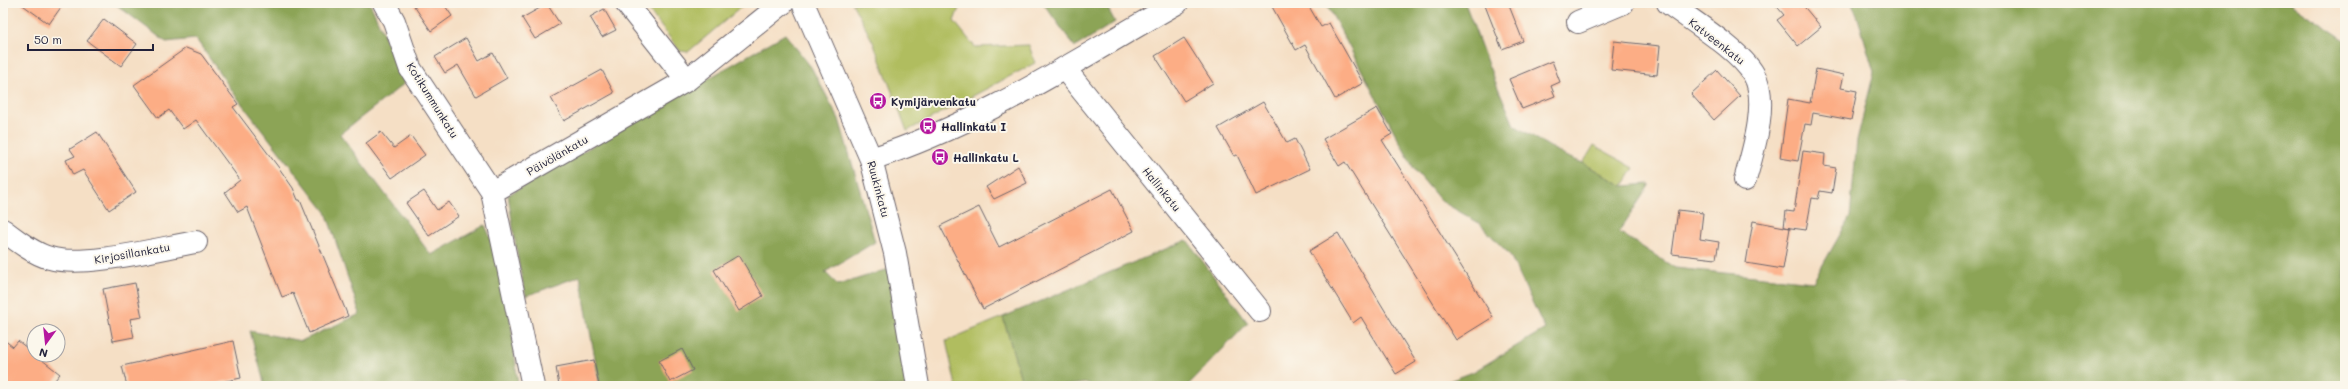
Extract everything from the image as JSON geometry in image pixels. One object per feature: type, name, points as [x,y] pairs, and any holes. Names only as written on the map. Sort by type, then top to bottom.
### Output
[{"type":"street","name":"Kotikummunkatu","points":[[384,3],[394,21],[410,68],[492,192]]},
{"type":"street","points":[[626,3],[687,80]]},
{"type":"street","name":"Päivölänkatu","points":[[492,192],[687,80],[782,3]]},
{"type":"street","name":"Ruukinkatu","points":[[803,3],[871,159],[895,253],[918,386]]},
{"type":"street","points":[[871,159],[897,150],[941,131],[1064,68],[1177,3]]},
{"type":"street","points":[[1578,22],[1623,3]]},
{"type":"street","name":"Katveenkatu","points":[[1668,3],[1744,60],[1755,76],[1760,104],[1756,140],[1746,180]]},
{"type":"street","name":"Hallinkatu","points":[[1064,68],[1260,311]]},
{"type":"street","points":[[492,192],[534,386]]},
{"type":"street","name":"Kirjosillankatu","points":[[3,230],[14,239],[50,258],[58,259],[90,260],[196,242]]},
{"type":"green space","points":[[114,3],[370,3],[405,83],[340,134],[431,255],[485,225],[493,244],[504,283],[511,324],[518,386],[265,386],[250,331],[301,341],[360,314],[326,212],[235,95],[196,39],[166,42]]},
{"type":"green space","points":[[643,3],[746,3],[688,52],[680,51]]},
{"type":"green space","points":[[852,3],[961,3],[954,21],[975,47],[1029,45],[1035,63],[907,131],[873,42]]},
{"type":"green space","points":[[1043,3],[1105,3],[1115,22],[1075,47]]},
{"type":"green space","points":[[1326,3],[1465,3],[1487,62],[1514,125],[1565,156],[1583,163],[1623,186],[1650,184],[1619,232],[1675,268],[1813,282],[1850,217],[1857,140],[1874,72],[1852,3],[2290,3],[2345,40],[2345,386],[1436,386],[1473,372],[1545,329],[1510,255],[1479,223],[1441,201],[1414,169]]},
{"type":"green space","points":[[785,34],[811,67],[839,119],[875,242],[825,272],[838,285],[889,269],[910,386],[600,386],[580,276],[526,296],[519,266],[508,195]]},
{"type":"green space","points":[[1594,145],[1634,168],[1623,186],[1583,163]]},
{"type":"green space","points":[[1187,240],[1248,323],[1187,386],[1091,386],[1088,383],[1062,386],[1023,386],[1003,317]]},
{"type":"green space","points":[[1003,317],[1023,386],[956,386],[946,341]]},
{"type":"building","points":[[20,3],[64,3],[49,24]]},
{"type":"building","points":[[412,3],[443,3],[452,16],[431,31]]},
{"type":"building","points":[[1270,3],[1307,3],[1321,27],[1329,23],[1363,83],[1335,99],[1305,45],[1296,50]]},
{"type":"building","points":[[1484,3],[1508,3],[1523,41],[1502,49]]},
{"type":"building","points":[[1774,3],[1801,3],[1821,27],[1798,46],[1777,20],[1784,15]]},
{"type":"building","points":[[547,4],[560,24],[535,39],[522,18]]},
{"type":"building","points":[[604,9],[616,30],[602,37],[590,17]]},
{"type":"building","points":[[104,19],[137,44],[121,66],[87,41]]},
{"type":"building","points":[[466,38],[479,61],[493,53],[507,78],[476,96],[458,65],[445,73],[435,57]]},
{"type":"building","points":[[1184,38],[1213,83],[1184,101],[1155,56]]},
{"type":"building","points":[[1614,41],[1660,46],[1657,75],[1611,70]]},
{"type":"building","points":[[186,48],[201,54],[238,104],[233,107],[293,188],[298,200],[300,200],[348,316],[309,333],[293,293],[282,297],[247,207],[238,212],[225,192],[240,180],[196,120],[183,129],[169,110],[158,118],[134,85]]},
{"type":"building","points":[[1552,61],[1560,82],[1551,86],[1555,96],[1522,109],[1509,79]]},
{"type":"building","points":[[1816,69],[1844,75],[1841,88],[1857,91],[1851,120],[1813,113],[1811,125],[1805,124],[1798,161],[1780,158],[1788,99],[1810,103]]},
{"type":"building","points":[[602,70],[614,93],[564,121],[551,98]]},
{"type":"building","points":[[1717,70],[1740,96],[1714,120],[1691,94]]},
{"type":"building","points":[[1263,102],[1287,143],[1295,139],[1310,169],[1256,195],[1237,155],[1234,156],[1218,128]]},
{"type":"building","points":[[1377,108],[1392,134],[1382,140],[1493,317],[1456,340],[1345,162],[1339,166],[1323,139]]},
{"type":"building","points":[[97,132],[136,192],[109,210],[83,170],[73,175],[66,160],[75,156],[70,149]]},
{"type":"building","points":[[381,132],[394,148],[411,136],[425,155],[392,178],[366,143]]},
{"type":"building","points":[[1803,151],[1825,154],[1824,166],[1836,168],[1832,193],[1820,191],[1818,199],[1812,198],[1806,230],[1784,227],[1786,211],[1794,212]]},
{"type":"building","points":[[1018,166],[1027,183],[994,199],[986,187]]},
{"type":"building","points":[[1112,189],[1134,231],[983,309],[940,226],[979,207],[999,247]]},
{"type":"building","points":[[424,191],[437,210],[449,202],[459,216],[429,236],[406,203]]},
{"type":"building","points":[[1678,210],[1703,213],[1700,239],[1719,242],[1716,259],[1672,254]]},
{"type":"building","points":[[1753,221],[1790,228],[1783,269],[1746,263]]},
{"type":"building","points":[[1338,233],[1416,362],[1396,374],[1361,317],[1353,323],[1309,251]]},
{"type":"building","points":[[739,255],[763,296],[739,311],[714,270]]},
{"type":"building","points":[[135,283],[142,317],[130,319],[134,337],[113,341],[103,289]]},
{"type":"building","points":[[3,339],[13,347],[18,341],[26,347],[26,363],[46,363],[60,374],[50,386],[3,386]]},
{"type":"building","points":[[233,341],[241,378],[203,386],[127,386],[122,366]]},
{"type":"building","points":[[682,349],[693,370],[670,382],[659,361]]},
{"type":"building","points":[[594,360],[599,386],[559,386],[556,367]]},
{"type":"place","name":"Kymijärvenkatu","points":[[878,101]]},
{"type":"place","name":"Hallinkatu I","points":[[928,126]]},
{"type":"place","name":"Hallinkatu L","points":[[940,157]]}]
